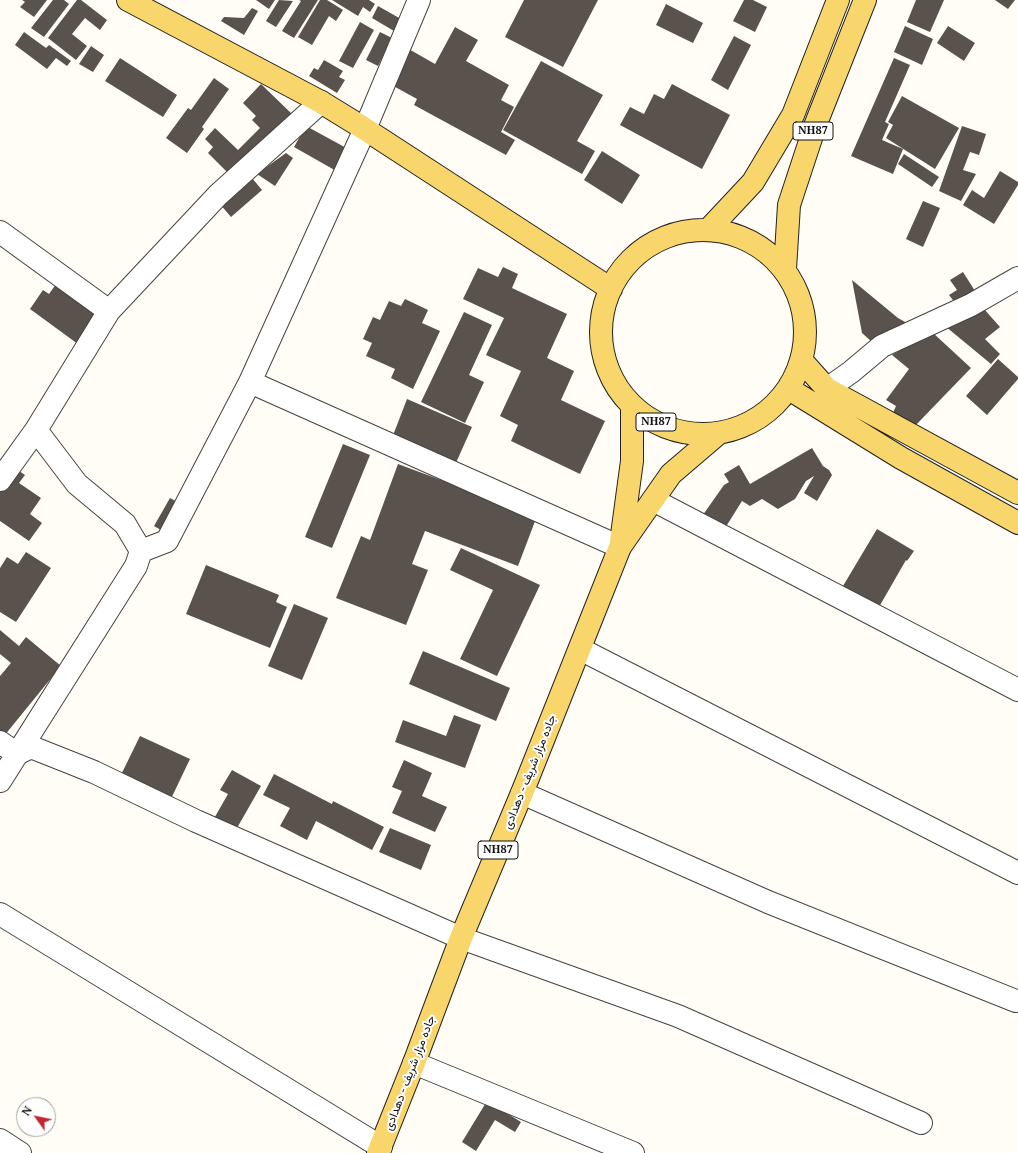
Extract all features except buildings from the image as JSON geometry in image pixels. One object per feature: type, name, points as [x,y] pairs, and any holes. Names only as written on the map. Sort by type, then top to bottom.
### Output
[{"type":"main road","points":[[128,0],[321,102],[611,289]]},
{"type":"main road","name":"NH87","points":[[708,229],[753,182],[793,115],[838,0]]},
{"type":"main road","name":"NH87","points":[[785,269],[789,205],[815,126],[865,0]]},
{"type":"main road","name":"NH87","points":[[708,229],[730,232],[751,240],[770,253],[785,269],[800,297],[806,329],[802,361],[796,375],[789,388],[770,410],[746,425],[719,433],[695,434],[672,429],[651,420],[632,406],[611,376],[605,359],[601,324],[604,306],[611,289],[624,268],[640,251],[662,238],[684,231],[708,229]]},
{"type":"main road","points":[[802,361],[827,389],[1018,493]]},
{"type":"main road","points":[[789,388],[901,458],[1018,523]]},
{"type":"main road","name":"NH87","points":[[620,547],[632,460],[632,406]]},
{"type":"main road","name":"NH87","points":[[620,547],[670,474],[719,433]]},
{"type":"main road","name":"جاده مزار شریف - دهدادی","points":[[379,1150],[414,1063],[461,938],[522,793],[620,547]]},
{"type":"street","points":[[141,551],[167,541],[250,382],[365,129],[419,0]]},
{"type":"street","points":[[0,480],[36,430],[109,312],[218,195],[321,102]]},
{"type":"street","points":[[0,232],[109,312]]},
{"type":"street","points":[[827,389],[882,346],[971,305],[1018,278]]},
{"type":"street","points":[[250,382],[620,547]]},
{"type":"street","points":[[0,782],[9,748],[136,566],[141,551],[125,524],[77,484],[36,430]]},
{"type":"street","points":[[653,500],[1018,690]]},
{"type":"street","points":[[580,649],[1018,873]]},
{"type":"street","points":[[9,748],[31,747],[94,772],[196,821],[461,938],[678,1016],[921,1123]]},
{"type":"street","points":[[522,793],[768,902],[1016,1001]]},
{"type":"street","points":[[0,914],[379,1150]]},
{"type":"street","points":[[414,1063],[633,1153]]},
{"type":"street","points":[[0,1140],[20,1153]]}]
